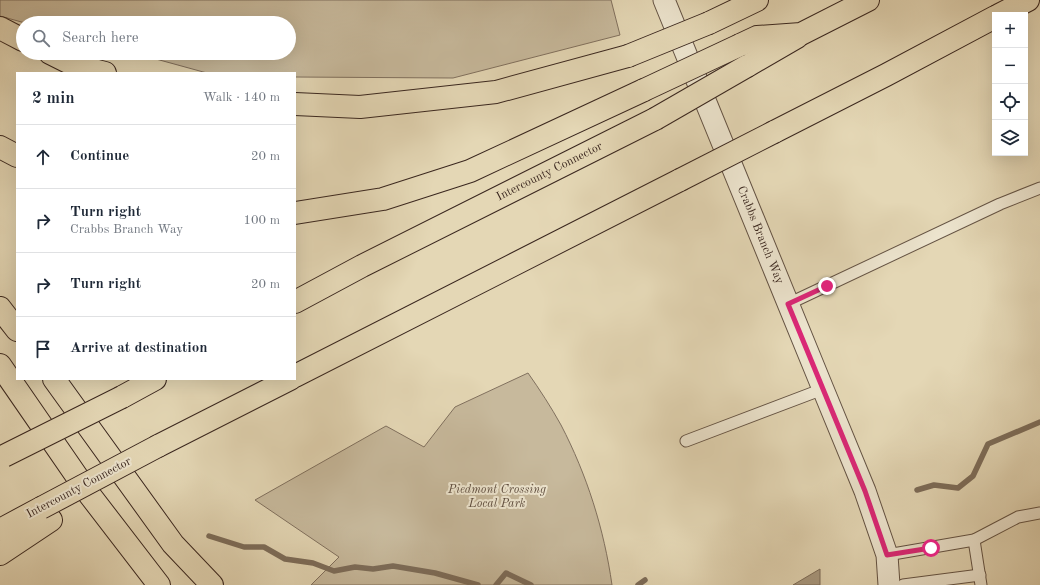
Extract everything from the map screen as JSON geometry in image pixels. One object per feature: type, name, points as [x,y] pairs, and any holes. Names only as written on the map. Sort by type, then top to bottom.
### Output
[{"type":"highway","points":[[296,104],[360,106],[496,92],[628,56],[709,23],[757,0]]},
{"type":"highway","name":"Intercounty Connector","points":[[296,301],[362,266],[656,119],[801,34],[868,0]]},
{"type":"highway","points":[[1005,12],[1028,0]]},
{"type":"highway","points":[[296,375],[774,132],[992,19]]},
{"type":"highway","points":[[0,28],[16,36]]},
{"type":"highway","points":[[296,213],[383,198],[470,171],[757,37],[801,34]]},
{"type":"highway","points":[[64,60],[74,65],[101,72]]},
{"type":"highway","points":[[0,147],[16,155]]},
{"type":"highway","points":[[0,308],[16,329]]},
{"type":"highway","points":[[0,365],[89,494],[159,585]]},
{"type":"highway","points":[[55,380],[173,544],[212,585]]},
{"type":"highway","points":[[2,457],[153,380]]},
{"type":"highway","name":"Intercounty Connector","points":[[0,530],[46,514],[158,446],[288,380]]},
{"type":"highway","points":[[0,554],[46,514]]},
{"type":"street","name":"Crabbs Branch Way","points":[[664,0],[865,491],[887,555],[889,585]]},
{"type":"lane","points":[[788,304],[1000,204],[1040,188]]},
{"type":"lane","points":[[686,441],[823,389]]},
{"type":"lane","points":[[887,555],[974,540],[1018,517],[1040,513]]},
{"type":"lane","points":[[903,585],[980,580],[974,540]]},
{"type":"green space","points":[[0,0],[611,0],[620,35],[453,78],[296,77],[296,72],[203,72],[160,60],[296,60],[296,16],[16,16],[16,20],[0,16]]},
{"type":"green space","name":"Piedmont Crossing Local Park","points":[[528,373],[561,425],[579,463],[599,523],[609,564],[612,585],[311,585],[339,557],[255,500],[386,426],[424,447],[455,407]]},
{"type":"shaded area","points":[[820,569],[820,585],[793,585]]},
{"type":"waterway","points":[[917,490],[934,485],[958,488],[973,476],[988,444],[1040,422]]},
{"type":"waterway","points":[[209,536],[244,547],[264,547],[285,559],[313,563],[334,571],[355,567],[373,569],[393,566],[435,573],[478,585]]},
{"type":"waterway","points":[[496,585],[506,573],[531,585]]},
{"type":"waterway","points":[[638,585],[645,580]]},
{"type":"route","points":[[827,286],[788,304],[865,491],[887,555],[931,548]]}]
